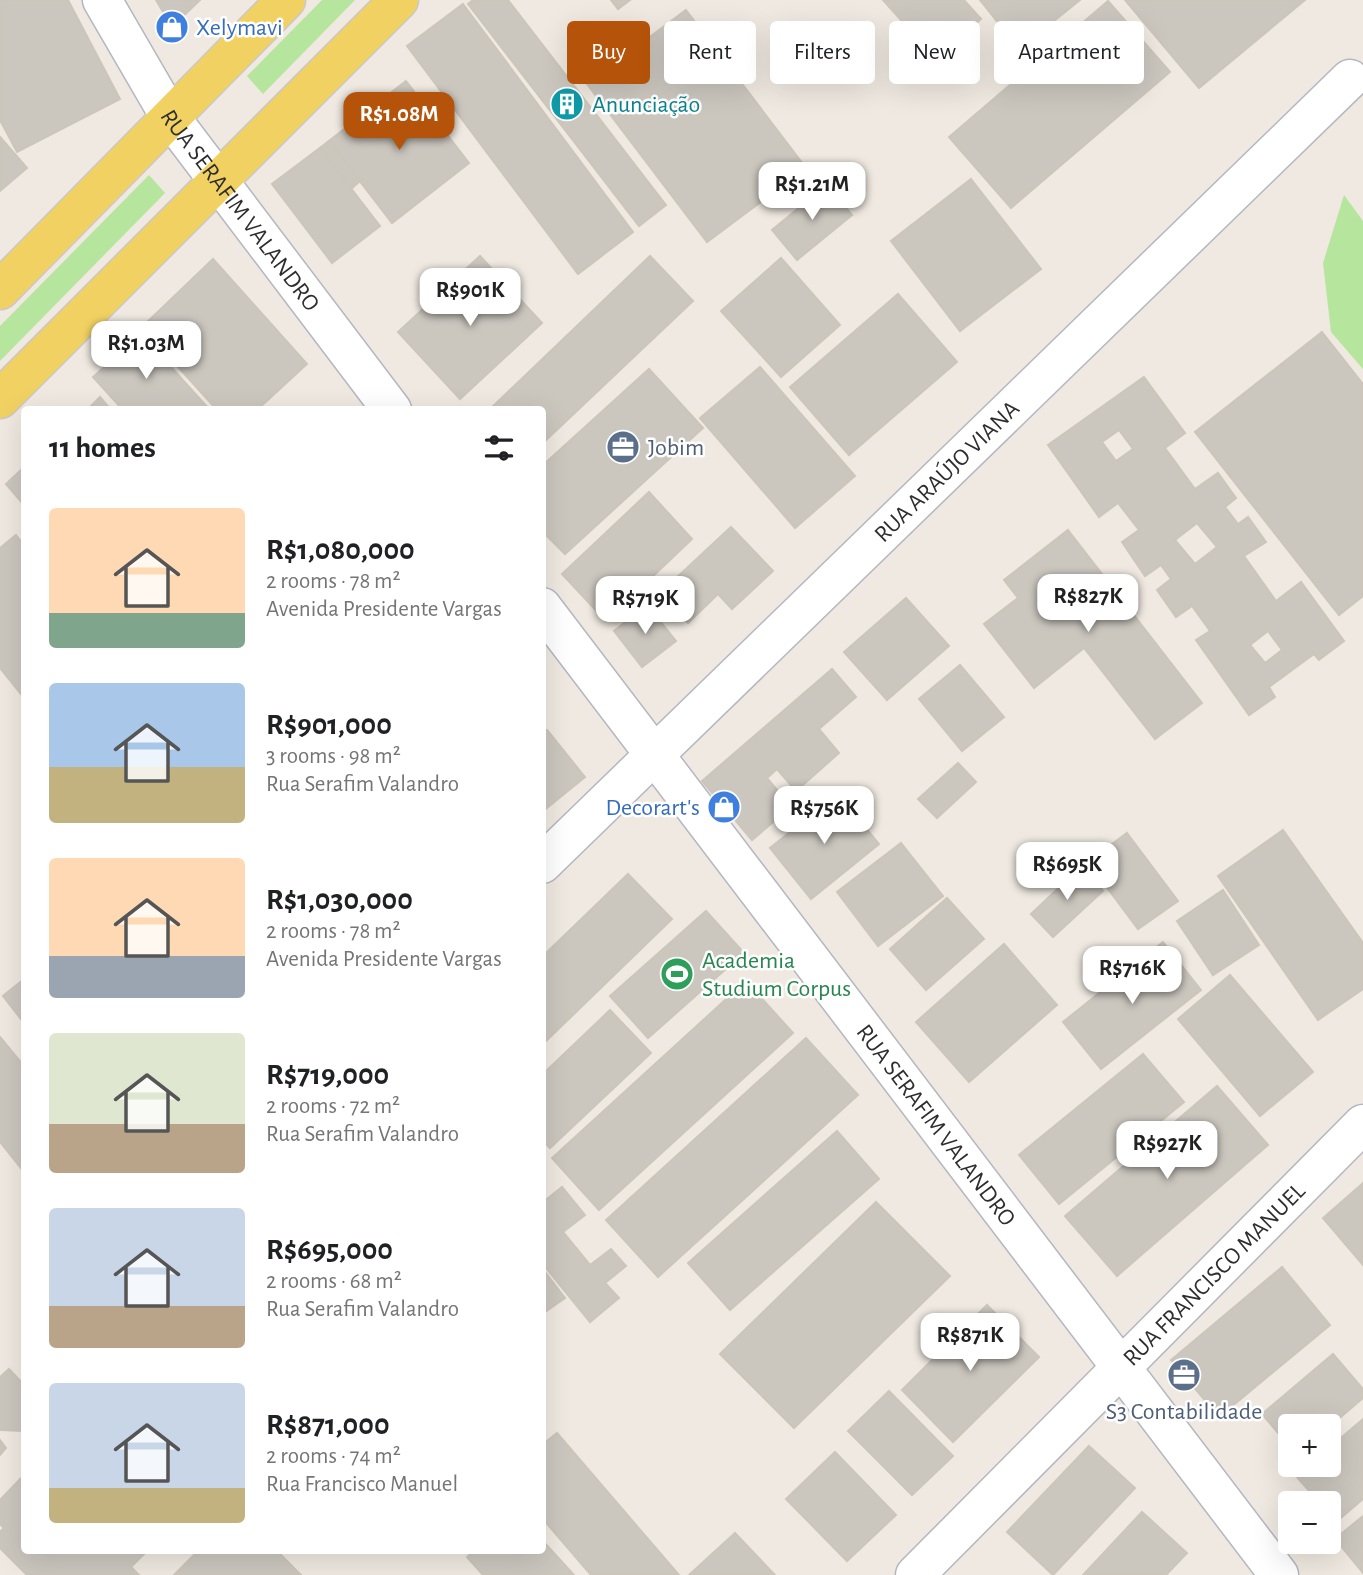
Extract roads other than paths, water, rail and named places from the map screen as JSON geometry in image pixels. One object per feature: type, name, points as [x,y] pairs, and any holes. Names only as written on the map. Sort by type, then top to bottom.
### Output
[{"type":"main road","points":[[0,289],[286,0]]},
{"type":"main road","points":[[0,399],[399,0]]},
{"type":"street","name":"RUA SERAFIM VALANDRO","points":[[102,0],[170,117],[390,406]]},
{"type":"street","name":"RUA ARAÚJO VIANA","points":[[546,860],[1350,79]]},
{"type":"street","name":"RUA SERAFIM VALANDRO","points":[[546,612],[1279,1575]]},
{"type":"street","name":"RUA FRANCISCO MANUEL","points":[[915,1575],[1363,1124]]},
{"type":"place","name":"Xelymavi","points":[[172,27]]},
{"type":"place","name":"Anunciação","points":[[567,104]]},
{"type":"place","name":"Jobim","points":[[623,447]]},
{"type":"place","name":"Decorart's","points":[[724,807]]},
{"type":"place","name":"Academia Studium Corpus","points":[[677,974]]},
{"type":"place","name":"S3 Contabilidade","points":[[1184,1375]]}]
